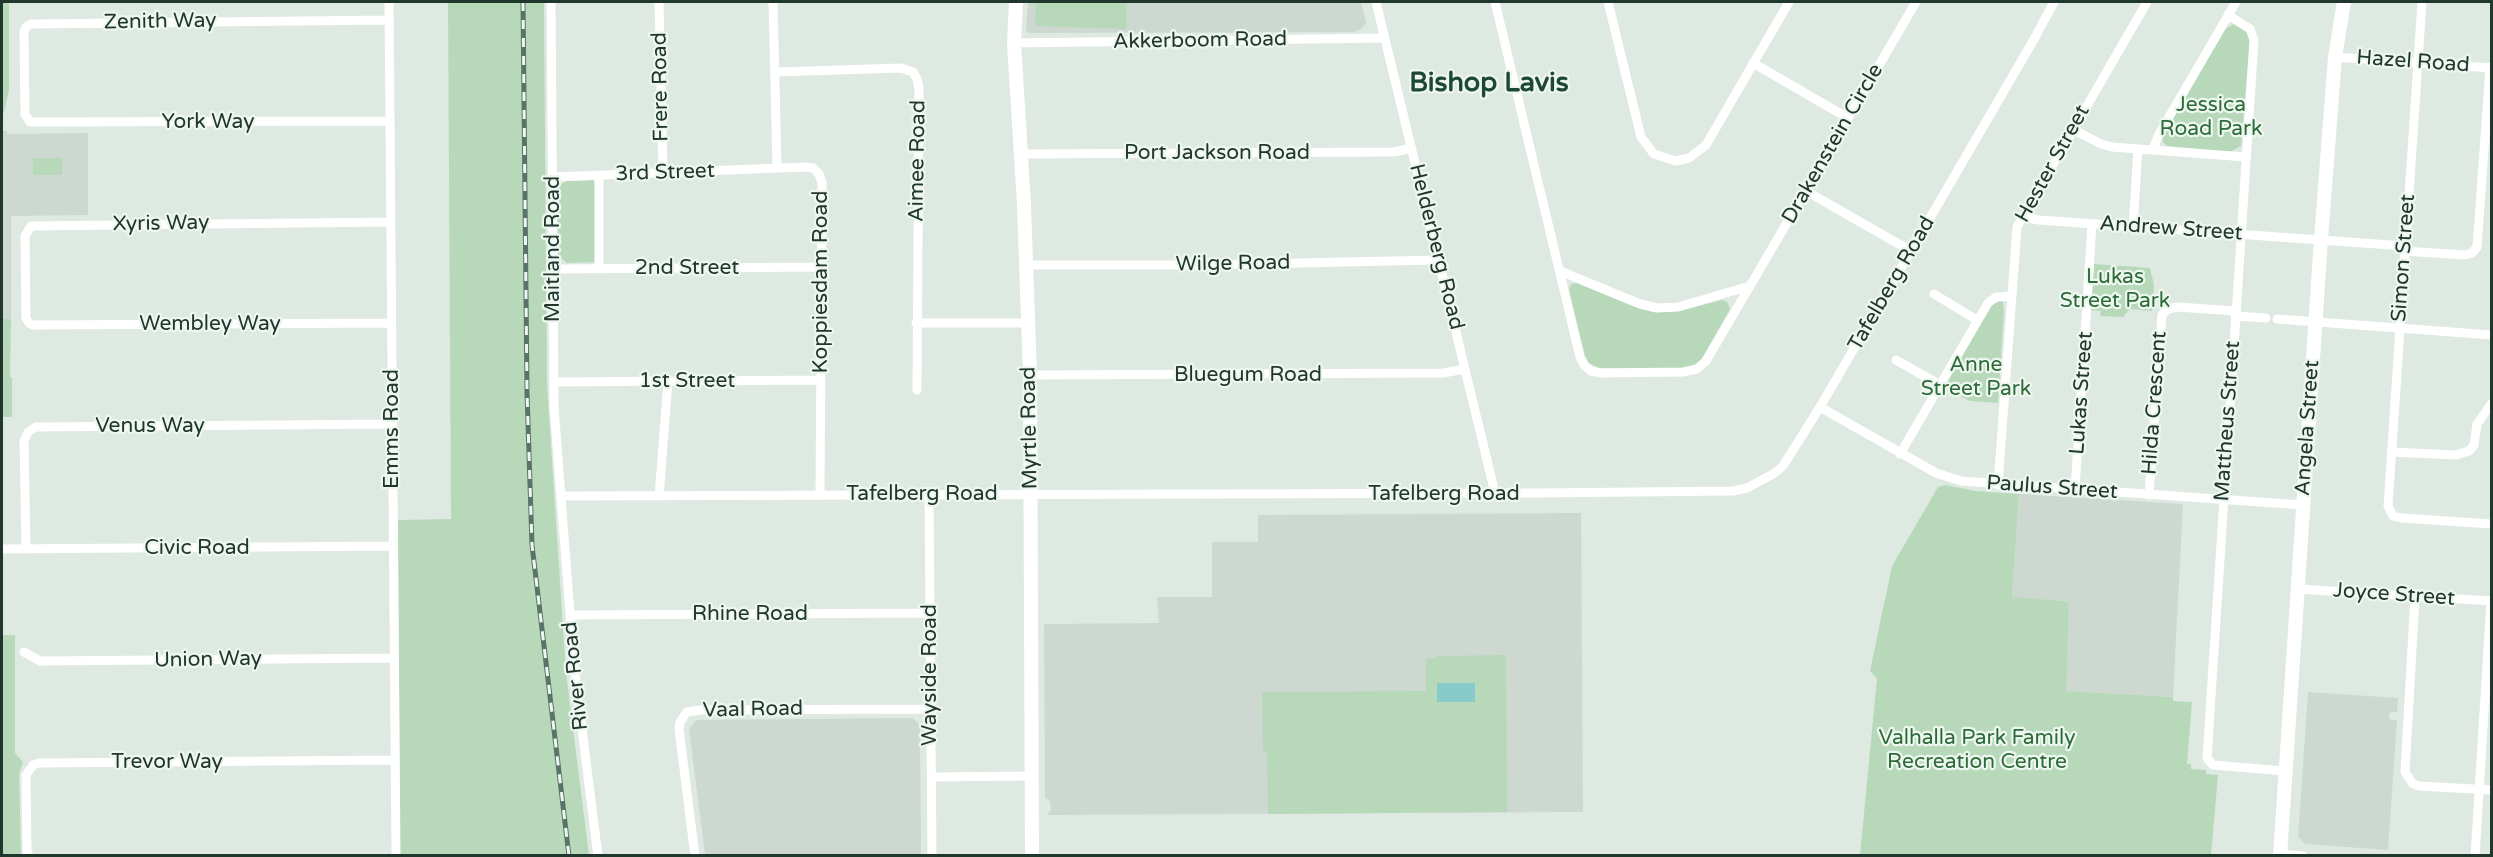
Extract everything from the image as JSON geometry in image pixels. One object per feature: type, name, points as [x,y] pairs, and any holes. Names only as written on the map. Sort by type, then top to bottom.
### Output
[{"type":"street","name":"Emms Road","points":[[389,2],[396,855]]},
{"type":"street","name":"Maitland Road","points":[[551,2],[554,382],[561,496]]},
{"type":"street","name":"Frere Road","points":[[659,2],[663,173]]},
{"type":"street","points":[[773,2],[777,168]]},
{"type":"street","name":"Myrtle Road","points":[[1016,2],[1014,43],[1030,375],[1032,855]]},
{"type":"street","name":"Helderberg Road","points":[[1376,2],[1495,493]]},
{"type":"street","points":[[1496,3],[1508,2]]},
{"type":"street","points":[[1608,2],[1641,137],[1649,149],[1661,158],[1683,160],[1701,150],[1789,2]]},
{"type":"street","name":"Drakenstein Circle","points":[[1496,3],[1582,361],[1591,371],[1601,373],[1683,372],[1696,369],[1706,361],[1916,2]]},
{"type":"street","name":"Tafelberg Road","points":[[561,496],[1495,493],[1733,491],[1747,488],[1783,466],[1820,407],[2054,2]]},
{"type":"street","name":"Hester Street","points":[[1998,485],[2015,233],[2072,129],[2147,2]]},
{"type":"street","points":[[2153,150],[2158,136],[2236,2]]},
{"type":"street","name":"Angela Street","points":[[2280,855],[2334,57],[2344,2]]},
{"type":"street","name":"Simon Street","points":[[2422,2],[2388,503],[2391,513],[2401,518],[2492,524]]},
{"type":"street","name":"Mattheus Street","points":[[2228,15],[2247,27],[2253,34],[2254,40],[2207,758],[2213,765],[2285,771]]},
{"type":"street","name":"Zenith Way","points":[[27,120],[24,32],[31,24],[389,20]]},
{"type":"street","name":"Akkerboom Road","points":[[1014,43],[1385,38]]},
{"type":"street","name":"Hazel Road","points":[[2334,57],[2491,68]]},
{"type":"street","points":[[1753,63],[1848,118]]},
{"type":"street","name":"Aimee Road","points":[[775,72],[901,68],[913,72],[917,79],[919,89],[917,390]]},
{"type":"street","name":"Andrew Street","points":[[2022,217],[2092,224],[2321,239],[2464,255],[2472,253],[2477,247],[2491,68]]},
{"type":"street","name":"York Way","points":[[27,120],[33,123],[390,121]]},
{"type":"street","points":[[2072,129],[2101,144],[2246,157]]},
{"type":"street","name":"Port Jackson Road","points":[[1021,154],[1394,152],[1412,148]]},
{"type":"street","points":[[2133,227],[2138,149]]},
{"type":"street","name":"Koppiesdam Road","points":[[777,168],[809,167],[816,170],[822,178],[820,495]]},
{"type":"street","name":"3rd Street","points":[[553,177],[777,168]]},
{"type":"street","points":[[599,176],[599,268]]},
{"type":"street","points":[[1806,191],[1911,250]]},
{"type":"street","name":"Xyris Way","points":[[28,324],[26,318],[26,236],[31,226],[391,222]]},
{"type":"street","name":"Lukas Street","points":[[2076,490],[2092,224]]},
{"type":"street","name":"Wilge Road","points":[[1026,265],[1203,265],[1439,260]]},
{"type":"street","name":"2nd Street","points":[[553,269],[822,267]]},
{"type":"street","points":[[1560,271],[1640,304],[1657,308],[1678,307],[1750,286]]},
{"type":"street","points":[[1934,294],[1977,320]]},
{"type":"street","points":[[1900,454],[1977,320],[1993,298],[2011,296]]},
{"type":"street","name":"Hilda Crescent","points":[[2149,495],[2162,315],[2168,309],[2177,307],[2235,314]]},
{"type":"street","points":[[2235,314],[2266,318]]},
{"type":"street","points":[[2277,319],[2492,335]]},
{"type":"street","name":"Wembley Way","points":[[28,324],[391,323]]},
{"type":"street","points":[[916,323],[1028,323]]},
{"type":"street","points":[[1896,360],[1940,385]]},
{"type":"street","name":"Bluegum Road","points":[[1030,375],[1443,373],[1465,369]]},
{"type":"street","name":"1st Street","points":[[554,382],[821,380]]},
{"type":"street","points":[[659,496],[668,381]]},
{"type":"street","points":[[2391,452],[2456,455],[2469,451],[2474,445],[2476,424],[2492,403]]},
{"type":"street","name":"Paulus Street","points":[[1820,407],[1900,454],[1949,478],[1998,485],[2303,505]]},
{"type":"street","name":"Venus Way","points":[[26,549],[24,441],[28,432],[36,427],[392,424]]},
{"type":"street","name":"Wayside Road","points":[[928,494],[932,855]]},
{"type":"street","name":"River Road","points":[[561,496],[573,665],[598,855]]},
{"type":"street","name":"Civic Road","points":[[2,549],[393,546]]},
{"type":"street","name":"Joyce Street","points":[[2297,589],[2491,601]]},
{"type":"street","points":[[2415,596],[2405,772],[2413,783],[2419,786],[2492,790]]},
{"type":"street","points":[[2475,855],[2491,601]]},
{"type":"street","name":"Rhine Road","points":[[570,615],[930,613]]},
{"type":"street","name":"Union Way","points":[[24,652],[40,662],[394,658]]},
{"type":"street","name":"Vaal Road","points":[[695,855],[679,729],[680,722],[687,712],[701,710],[930,709]]},
{"type":"street","name":"Trevor Way","points":[[29,855],[26,775],[33,765],[39,763],[395,760]]},
{"type":"street","points":[[931,777],[1032,776]]},
{"type":"street","points":[[2280,855],[2303,855]]},
{"type":"shaded area","points":[[1028,2],[1361,2],[1366,23],[1354,32],[1031,33],[1026,32]]},
{"type":"shaded area","points":[[2,131],[7,131],[7,134],[88,133],[88,215],[11,216],[11,319],[2,319]]},
{"type":"shaded area","points":[[2019,494],[2183,504],[2173,697],[2065,691],[2069,604],[2064,601],[2012,598]]},
{"type":"shaded area","points":[[1581,513],[1583,812],[1046,815],[1051,811],[1050,801],[1045,798],[1044,624],[1159,623],[1157,597],[1212,597],[1212,542],[1258,542],[1258,515]]},
{"type":"shaded area","points":[[2308,692],[2398,698],[2397,712],[2390,712],[2389,719],[2397,720],[2388,850],[2305,844],[2298,837]]},
{"type":"shaded area","points":[[913,718],[920,726],[921,855],[705,855],[689,729],[696,720]]},
{"type":"green space","points":[[2,2],[9,2],[9,91],[2,119]]},
{"type":"green space","points":[[448,2],[544,2],[547,384],[566,673],[589,855],[400,855],[398,520],[451,519]]},
{"type":"green space","points":[[1036,2],[1127,2],[1126,29],[1035,26]]},
{"type":"green space","name":"Jessica Road Park","points":[[2234,24],[2246,30],[2250,40],[2241,146],[2230,152],[2167,146],[2162,136],[2225,29]]},
{"type":"green space","points":[[33,158],[62,158],[62,175],[33,175]]},
{"type":"green space","points":[[593,180],[595,182],[595,262],[567,263],[558,255],[557,190],[567,181]]},
{"type":"green space","name":"Lukas Street Park","points":[[2094,264],[2150,268],[2154,285],[2152,311],[2130,309],[2123,317],[2100,316],[2101,311],[2091,310]]},
{"type":"green space","points":[[1577,283],[1653,312],[1680,311],[1722,300],[1727,302],[1730,309],[1701,360],[1693,366],[1599,368],[1589,363],[1585,356],[1569,290],[1571,284]]},
{"type":"green space","name":"Anne Street Park","points":[[2003,302],[2004,310],[1998,403],[1970,401],[1943,387],[1991,305]]},
{"type":"green space","points":[[2,319],[11,319],[12,417],[2,417]]},
{"type":"green space","name":"Valhalla Park Family Recreation Centre","points":[[1946,485],[1975,491],[2019,494],[2012,597],[2064,601],[2069,604],[2066,691],[2173,697],[2173,701],[2192,702],[2187,764],[2191,764],[2191,769],[2206,770],[2206,774],[2218,775],[2211,855],[1860,855],[1877,678],[1870,671],[1892,566],[1938,487]]},
{"type":"green space","points":[[2,635],[15,635],[15,753],[23,762],[19,774],[21,855],[2,855]]},
{"type":"green space","points":[[1506,655],[1507,812],[1268,814],[1267,753],[1263,753],[1262,692],[1426,691],[1426,658]]},
{"type":"water","points":[[1437,683],[1475,683],[1475,702],[1437,702]]},
{"type":"railway","points":[[523,2],[527,392],[532,545],[569,856]]},
{"type":"district","name":"Bishop Lavis","points":[[1489,84]]}]
